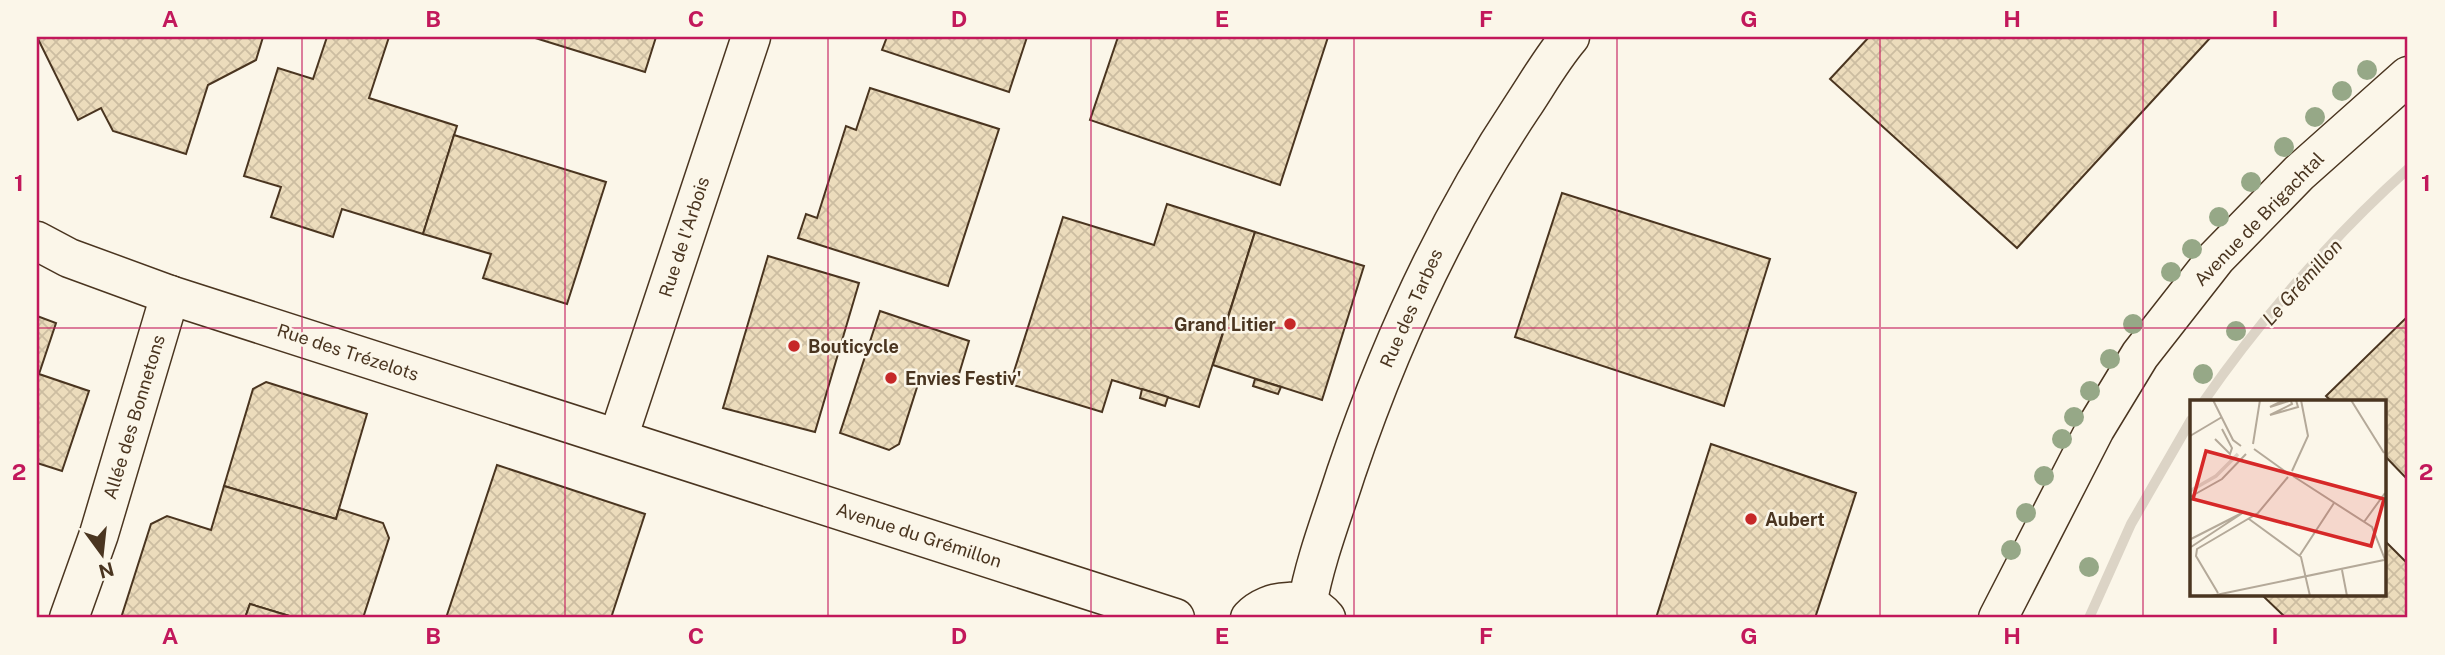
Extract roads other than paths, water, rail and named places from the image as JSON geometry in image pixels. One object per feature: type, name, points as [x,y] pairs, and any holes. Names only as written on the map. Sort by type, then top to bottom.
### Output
[{"type":"street","name":"Rue de l'Arbois","points":[[618,438],[751,37]]},
{"type":"street","name":"Rue des Tarbes","points":[[1316,612],[1313,573],[1385,365],[1431,261],[1483,165],[1570,37]]},
{"type":"street","name":"Avenue de Brigachtal","points":[[2004,612],[2095,429],[2140,355],[2216,258],[2299,173],[2408,76]]},
{"type":"street","name":"Rue des Trézelots","points":[[37,241],[69,258],[170,295],[664,452]]},
{"type":"street","name":"Allée des Bonnetons","points":[[69,618],[99,534],[170,295]]},
{"type":"street","name":"Avenue du Grémillon","points":[[664,452],[1175,618]]},
{"type":"street","points":[[1250,618],[1272,603],[1290,601],[1316,612]]},
{"type":"waterway","name":"Le Grémillon","points":[[2205,400],[2299,279],[2408,169]]},
{"type":"waterway","name":"Le Grémillon","points":[[2089,618],[2131,524],[2190,422]]},
{"type":"place","name":"Grand Litier","points":[[1290,324]]},
{"type":"place","name":"Bouticycle","points":[[794,346]]},
{"type":"place","name":"Envies Festiv'","points":[[891,378]]},
{"type":"place","name":"Aubert","points":[[1751,519]]}]
